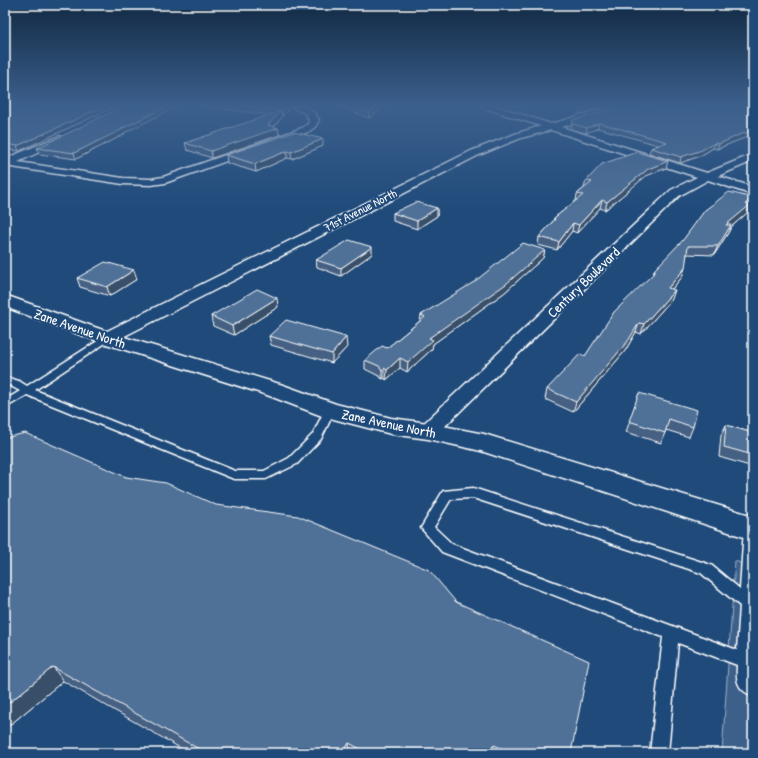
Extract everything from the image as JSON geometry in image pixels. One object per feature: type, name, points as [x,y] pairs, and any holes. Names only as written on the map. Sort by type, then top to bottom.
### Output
[{"type":"street","points":[[6,163],[54,141]]},
{"type":"street","points":[[6,163],[123,181],[151,182],[176,177],[274,141]]},
{"type":"street","name":"71st Avenue North","points":[[107,338],[453,163],[504,141]]},
{"type":"street","points":[[596,141],[753,192]]},
{"type":"street","name":"Century Boulevard","points":[[428,431],[684,186],[753,157]]},
{"type":"street","name":"Zane Avenue North","points":[[5,301],[107,338],[275,390],[330,410],[391,426],[428,431],[492,445],[751,528]]},
{"type":"lane","points":[[5,405],[107,338]]},
{"type":"lane","points":[[5,380],[15,383],[27,391],[234,475],[266,475],[293,461],[318,436],[330,410]]},
{"type":"lane","points":[[745,661],[447,548],[427,528],[447,494],[473,494],[706,569],[750,604]]},
{"type":"lane","points":[[748,684],[745,661],[750,604],[751,528]]},
{"type":"lane","points":[[659,753],[671,633]]},
{"type":"shaded area","points":[[735,561],[753,568],[753,753],[722,753]]},
{"type":"building","points":[[5,141],[27,141],[17,146],[5,144]]},
{"type":"building","points":[[51,141],[98,141],[74,153],[37,148]]},
{"type":"building","points":[[190,141],[239,141],[211,151],[185,143]]},
{"type":"building","points":[[266,141],[317,141],[291,152],[287,151],[255,164],[226,155]]},
{"type":"building","points":[[665,141],[725,141],[719,144],[715,143],[702,150],[681,157],[651,148],[667,142]]},
{"type":"building","points":[[637,152],[668,161],[648,169],[607,202],[602,200],[579,225],[573,223],[559,242],[539,237],[555,219],[554,218],[583,195],[577,194],[592,182],[586,181],[602,164]]},
{"type":"building","points":[[729,192],[753,198],[745,204],[750,205],[726,225],[731,225],[718,246],[688,246],[685,268],[668,288],[675,290],[644,324],[639,323],[628,341],[576,402],[547,389],[580,354],[585,356],[614,312],[656,271],[654,270],[683,240],[705,210]]},
{"type":"building","points":[[416,202],[437,208],[417,221],[393,213]]},
{"type":"building","points":[[349,240],[372,247],[341,268],[316,260]]},
{"type":"building","points":[[523,243],[545,250],[506,284],[429,338],[433,340],[408,362],[400,358],[387,370],[384,368],[382,370],[379,366],[365,360],[382,346],[387,348],[425,317],[421,315],[474,282]]},
{"type":"building","points":[[105,262],[134,270],[107,287],[77,278]]},
{"type":"building","points":[[257,289],[277,298],[232,326],[211,316]]},
{"type":"building","points":[[286,320],[346,337],[332,354],[269,336]]},
{"type":"building","points":[[639,393],[697,410],[693,427],[669,419],[665,433],[629,421]]},
{"type":"building","points":[[726,425],[753,433],[753,455],[724,447]]},
{"type":"building","points":[[25,433],[126,477],[166,483],[216,505],[298,516],[429,570],[456,602],[589,661],[571,753],[513,753],[494,745],[489,753],[368,753],[349,743],[343,753],[206,753],[53,667],[5,706],[5,438]]}]
